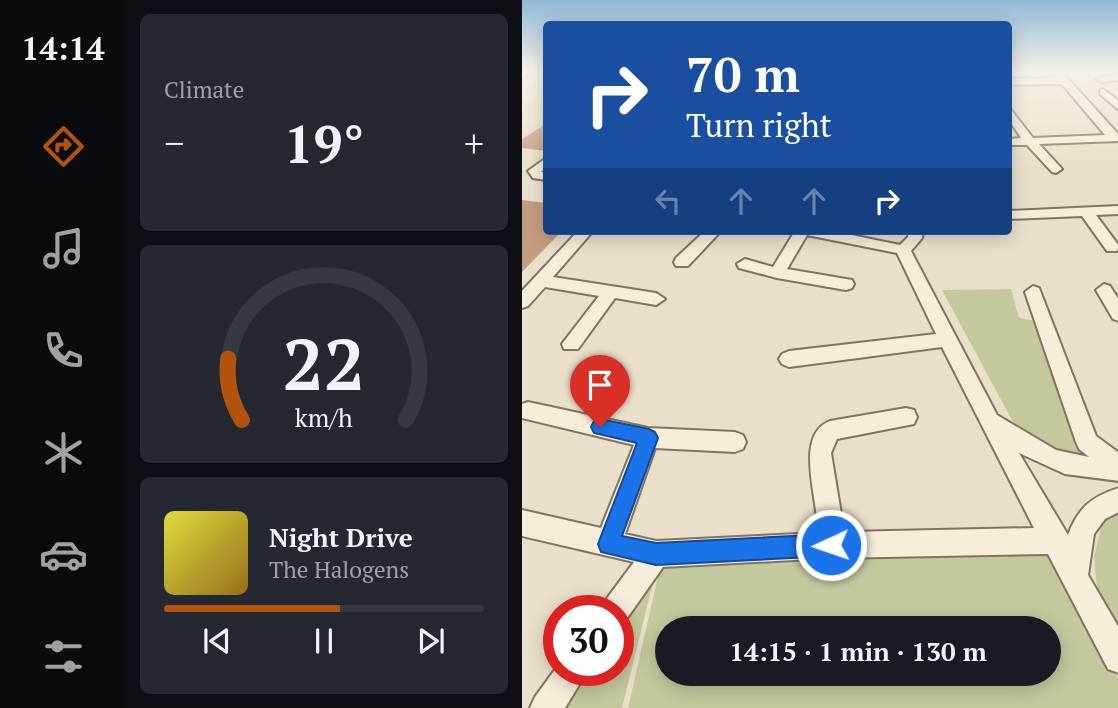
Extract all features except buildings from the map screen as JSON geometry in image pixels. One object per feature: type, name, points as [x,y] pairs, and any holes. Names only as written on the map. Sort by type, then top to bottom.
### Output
[{"type":"street","points":[[1085,104],[1116,138]]},
{"type":"street","points":[[1012,115],[1026,137],[1056,169]]},
{"type":"street","points":[[1012,142],[1116,138]]},
{"type":"street","points":[[522,170],[543,156]]},
{"type":"street","points":[[543,164],[534,172],[543,176]]},
{"type":"street","points":[[522,183],[543,186]]},
{"type":"street","points":[[1012,215],[1119,210]]},
{"type":"street","points":[[1086,212],[1112,248]]},
{"type":"street","points":[[522,302],[582,235]]},
{"type":"street","points":[[682,262],[710,235]]},
{"type":"street","points":[[778,273],[800,235]]},
{"type":"street","points":[[854,235],[910,240],[948,339],[989,421],[1119,658]]},
{"type":"street","points":[[745,264],[778,273],[846,284]]},
{"type":"street","points":[[541,281],[656,299]]},
{"type":"street","points":[[1104,290],[1119,315]]},
{"type":"street","points":[[571,344],[611,292]]},
{"type":"street","points":[[1033,292],[1087,442],[1119,468]]},
{"type":"street","points":[[789,359],[948,339]]},
{"type":"street","points":[[528,411],[649,438],[735,442]]},
{"type":"street","points":[[831,545],[831,517],[821,453],[823,440],[830,431],[906,417]]},
{"type":"street","points":[[989,421],[1050,460],[1083,469],[1119,468]]},
{"type":"street","points":[[608,544],[649,438]]},
{"type":"street","points":[[1075,575],[1076,548],[1083,523],[1105,503],[1119,500]]},
{"type":"street","points":[[522,523],[656,554],[831,545],[1057,541]]},
{"type":"street","points":[[627,595],[656,554]]},
{"type":"street","points":[[546,708],[562,686]]},
{"type":"green space","points":[[1011,289],[1019,318],[1035,321],[1076,447],[1094,463],[1051,452],[1014,424],[942,290]]},
{"type":"green space","points":[[1118,511],[1118,635],[1098,600],[1094,557],[1104,516]]},
{"type":"green space","points":[[1053,552],[1118,678],[1118,708],[628,708],[662,559]]},
{"type":"green space","points":[[659,558],[634,659],[634,595]]},
{"type":"green space","points":[[570,686],[627,686],[622,708],[554,708]]},
{"type":"route","points":[[600,427],[649,438],[608,544],[656,554],[831,545]]}]
